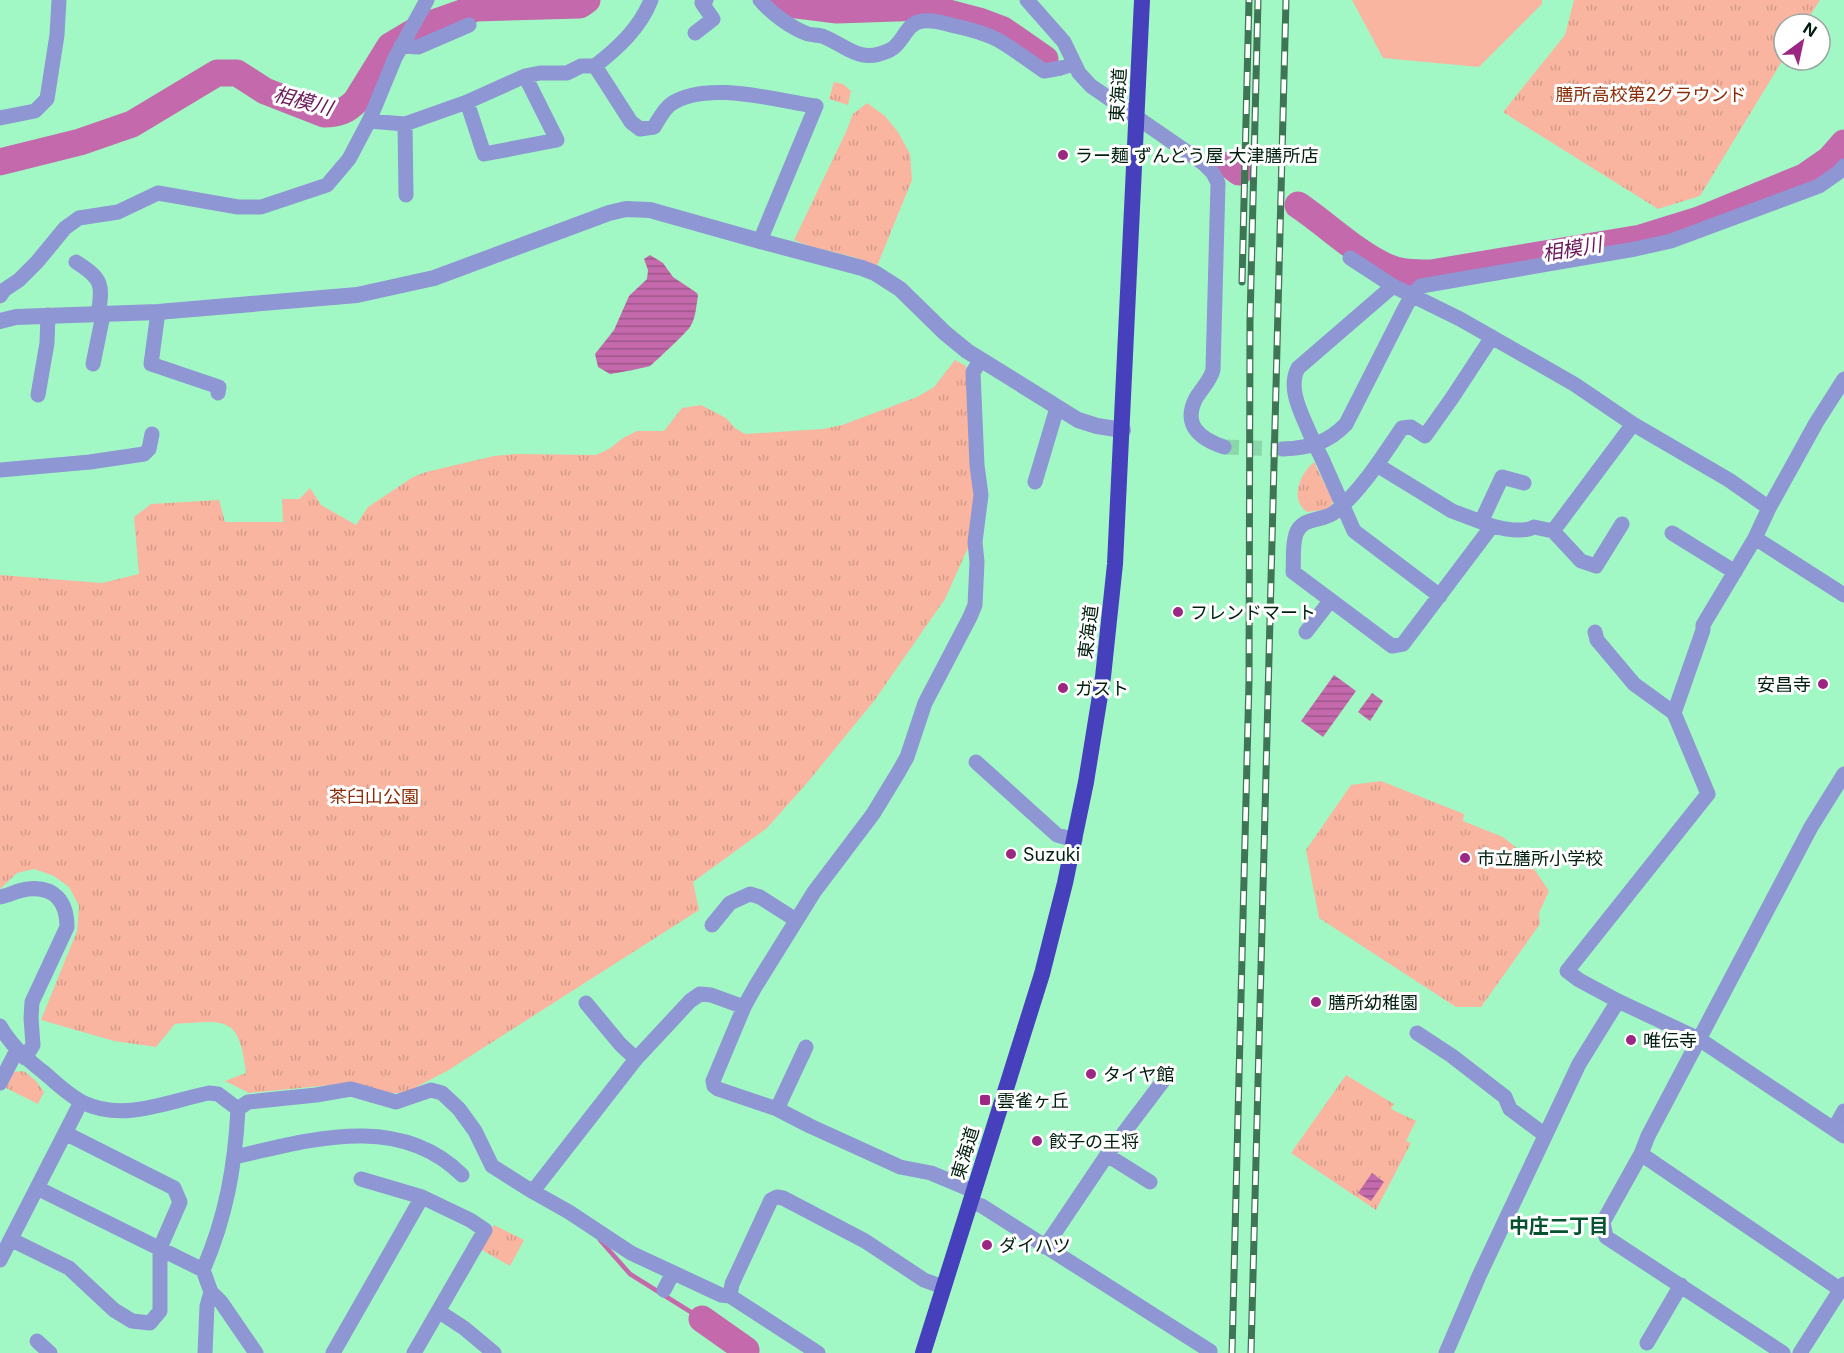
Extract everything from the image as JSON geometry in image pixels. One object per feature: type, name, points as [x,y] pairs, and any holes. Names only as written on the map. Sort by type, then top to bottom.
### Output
[{"type":"highway","name":"東海道","points":[[922,1353],[1042,974],[1075,840],[1098,709],[1115,564],[1142,0]]},
{"type":"street","points":[[0,118],[35,111],[47,99],[57,35],[59,0]]},
{"type":"street","points":[[1,291],[20,280],[66,228],[80,218],[118,213],[158,193],[238,207],[261,207],[327,185],[349,159],[369,121],[373,106],[402,45],[428,0]]},
{"type":"street","points":[[369,121],[405,124],[467,102],[525,76],[540,73],[567,73],[581,66],[594,66],[616,50],[626,39],[640,21],[651,0]]},
{"type":"street","points":[[695,33],[713,19],[702,3],[706,0]]},
{"type":"street","points":[[759,0],[765,7],[795,27],[808,34],[822,36],[847,51],[861,55],[885,52],[894,48],[911,25],[921,21],[937,21],[998,40],[1044,71],[1073,64]]},
{"type":"street","points":[[1027,0],[1064,42],[1073,64],[1091,86],[1203,163],[1213,173],[1218,183],[1213,370],[1192,406],[1192,416],[1194,428],[1201,436],[1210,443],[1224,447]]},
{"type":"street","points":[[402,45],[418,47],[469,25]]},
{"type":"street","points":[[594,66],[631,122],[640,129],[654,127],[668,106],[680,99],[703,92],[720,91],[816,106],[760,242]]},
{"type":"street","points":[[467,102],[484,154],[557,140],[525,76]]},
{"type":"street","points":[[405,124],[406,195]]},
{"type":"street","points":[[1283,449],[1303,448],[1324,441],[1336,435],[1346,424],[1413,294],[1421,286],[1671,241],[1819,186],[1842,174]]},
{"type":"street","points":[[0,321],[16,317],[48,315],[158,312],[357,294],[434,278],[609,213],[626,209],[650,210],[760,242],[836,260],[875,273],[900,289],[945,333],[981,360],[1057,408],[1087,424],[1123,430]]},
{"type":"street","points":[[1350,258],[1393,286],[1413,294],[1574,384],[1633,424],[1729,480],[1769,507]]},
{"type":"street","points":[[76,262],[92,272],[99,280],[102,291],[93,364]]},
{"type":"street","points":[[1393,286],[1298,368],[1295,373],[1295,400],[1354,531],[1440,596]]},
{"type":"street","points":[[158,312],[151,364],[219,387],[218,393]]},
{"type":"street","points":[[38,395],[47,343],[48,315]]},
{"type":"street","points":[[1492,337],[1425,436],[1411,427],[1402,428],[1377,465],[1343,505],[1332,515],[1309,520],[1296,534],[1293,572],[1392,646],[1403,644],[1440,596],[1487,524],[1502,477],[1524,483]]},
{"type":"street","points":[[981,360],[973,372],[977,465],[981,495],[975,542],[977,562],[975,604],[970,618],[925,703],[907,757],[898,773],[873,814],[814,892],[744,1007],[713,1081],[714,1086],[777,1108],[810,1126],[900,1167],[925,1171],[972,1196],[982,1206],[1210,1353]]},
{"type":"street","points":[[1674,713],[1703,625],[1755,538],[1769,507],[1816,423],[1844,379]]},
{"type":"street","points":[[1035,482],[1057,408]]},
{"type":"street","points":[[1553,531],[1633,424]]},
{"type":"street","points":[[0,470],[90,462],[144,454],[149,449],[152,434]]},
{"type":"street","points":[[1377,465],[1452,511],[1504,529],[1534,527],[1553,531],[1581,561],[1596,566],[1622,524]]},
{"type":"street","points":[[1672,533],[1735,572]]},
{"type":"street","points":[[1755,538],[1844,595]]},
{"type":"street","points":[[1306,632],[1330,601]]},
{"type":"street","points":[[1595,632],[1597,640],[1635,684],[1674,713],[1708,794],[1568,971],[1579,980],[1618,1002],[1699,1039],[1839,1133],[1844,1111]]},
{"type":"street","points":[[976,762],[1057,835],[1075,840]]},
{"type":"street","points":[[1783,1353],[1606,1237],[1603,1222],[1641,1154],[1648,1136],[1811,827],[1844,774]]},
{"type":"street","points":[[0,897],[28,889],[40,889],[50,892],[60,900],[67,915],[67,927],[32,1002],[33,1045],[21,1054],[0,1083]]},
{"type":"street","points":[[712,925],[730,903],[750,894],[760,897],[796,920]]},
{"type":"street","points":[[530,1190],[537,1186],[636,1059],[690,1001],[700,994],[711,994],[744,1007]]},
{"type":"street","points":[[1446,1353],[1479,1276],[1579,1064],[1618,1002]]},
{"type":"street","points":[[586,1003],[620,1044],[636,1059]]},
{"type":"street","points":[[0,1026],[9,1041],[21,1054],[81,1102],[96,1108],[113,1111],[132,1110],[209,1093],[218,1094],[238,1109]]},
{"type":"street","points":[[1417,1033],[1452,1056],[1505,1097],[1510,1109],[1545,1135]]},
{"type":"street","points":[[777,1108],[806,1047]]},
{"type":"street","points":[[1046,1247],[1107,1155],[1163,1081]]},
{"type":"street","points":[[256,1353],[221,1302],[211,1292],[203,1270],[223,1219],[234,1157],[238,1109],[248,1101],[316,1095],[351,1089],[396,1102],[431,1090],[442,1093],[459,1109],[475,1131],[492,1166],[569,1212],[631,1253],[730,1296],[818,1353]]},
{"type":"street","points":[[0,1260],[81,1102]]},
{"type":"street","points":[[12,1239],[69,1268],[114,1310],[132,1322],[150,1323],[160,1311],[160,1248],[180,1202],[174,1188],[65,1132]]},
{"type":"street","points":[[234,1157],[324,1137],[376,1137],[406,1141],[424,1148],[451,1164],[462,1175]]},
{"type":"street","points":[[1641,1154],[1842,1287],[1800,1353]]},
{"type":"street","points":[[1107,1155],[1150,1182]]},
{"type":"street","points":[[361,1179],[422,1197],[470,1220],[485,1230],[414,1353]]},
{"type":"street","points":[[37,1188],[203,1270]]},
{"type":"street","points":[[333,1353],[422,1197]]},
{"type":"street","points":[[730,1296],[732,1284],[771,1200],[777,1197],[855,1236],[924,1280],[943,1287]]},
{"type":"street","points":[[664,1290],[673,1273]]},
{"type":"street","points":[[1647,1343],[1681,1285]]},
{"type":"street","points":[[205,1353],[207,1306],[211,1292]]},
{"type":"street","points":[[438,1311],[464,1328],[494,1353]]},
{"type":"street","points":[[37,1341],[50,1353]]},
{"type":"green space","points":[[1352,0],[1542,0],[1542,4],[1479,67],[1383,58]]},
{"type":"green space","name":"膳所高校第2グラウンド","points":[[1574,0],[1820,0],[1812,12],[1772,12],[1772,72],[1775,72],[1700,196],[1658,209],[1503,112],[1565,35]]},
{"type":"green space","points":[[834,82],[843,84],[851,91],[848,105],[829,99]]},
{"type":"green space","points":[[867,103],[885,116],[898,132],[910,154],[912,180],[877,266],[794,240],[853,114]]},
{"type":"green space","name":"茶臼山公園","points":[[955,360],[966,366],[970,449],[978,494],[971,541],[945,599],[874,701],[767,828],[693,882],[699,910],[447,1071],[405,1093],[386,1093],[351,1083],[249,1093],[225,1081],[246,1073],[239,1040],[234,1031],[227,1025],[218,1023],[175,1024],[156,1047],[114,1041],[41,1020],[77,931],[79,906],[69,887],[54,876],[34,869],[17,873],[0,889],[0,575],[102,583],[139,574],[134,517],[151,504],[219,500],[225,522],[283,522],[282,499],[299,499],[310,488],[321,505],[356,525],[368,507],[413,477],[426,472],[494,456],[596,455],[637,431],[664,431],[682,408],[701,405],[726,418],[735,428],[745,434],[823,429],[842,425],[917,397],[934,387]]},
{"type":"green space","points":[[1314,462],[1333,501],[1329,509],[1307,512],[1299,500],[1298,487],[1304,473]]},
{"type":"green space","points":[[1381,781],[1464,814],[1463,821],[1503,837],[1524,854],[1549,891],[1539,913],[1540,924],[1481,1007],[1456,1007],[1319,918],[1306,850],[1351,785]]},
{"type":"green space","points":[[24,1071],[44,1092],[38,1104],[6,1088],[14,1072]]},
{"type":"green space","points":[[1346,1075],[1394,1104],[1391,1109],[1416,1121],[1406,1141],[1411,1143],[1376,1210],[1291,1153]]},
{"type":"green space","points":[[494,1225],[524,1240],[510,1266],[480,1249]]},
{"type":"shaded area","points":[[650,255],[663,263],[673,277],[697,293],[694,320],[688,330],[650,366],[610,374],[598,367],[595,354],[614,330],[629,296],[647,279],[648,270],[644,259]]},
{"type":"shaded area","points":[[1334,675],[1356,691],[1323,737],[1301,721]]},
{"type":"shaded area","points":[[1372,693],[1383,701],[1370,721],[1358,712]]},
{"type":"shaded area","points":[[1372,1173],[1384,1182],[1371,1201],[1358,1193]]},
{"type":"waterway","name":"相模川","points":[[0,162],[80,142],[132,124],[217,73],[237,73],[265,91],[324,114],[338,113],[346,110],[356,101],[390,46],[422,27],[476,8],[580,5],[587,0]]},
{"type":"waterway","name":"相模川","points":[[777,0],[781,3],[837,10],[926,7],[1003,30],[1045,59]]},
{"type":"waterway","name":"相模川","points":[[1298,205],[1352,246],[1385,266],[1413,273],[1431,273],[1641,238],[1699,220],[1804,177],[1830,159],[1844,143]]},
{"type":"waterway","name":"相模川","points":[[1230,165],[1239,172]]},
{"type":"waterway","points":[[600,1240],[630,1274],[702,1319]]},
{"type":"waterway","points":[[702,1319],[746,1350]]},
{"type":"tunnel","points":[[1224,447],[1283,449]]},
{"type":"railway","points":[[1242,282],[1249,0]]},
{"type":"railway","points":[[1232,1353],[1249,681],[1250,321],[1258,0]]},
{"type":"railway","points":[[1251,1353],[1286,0]]},
{"type":"place","name":"ラー麺 ずんどう屋 大津膳所店","points":[[1063,155]]},
{"type":"place","name":"フレンドマート","points":[[1178,612]]},
{"type":"place","name":"安昌寺","points":[[1823,684]]},
{"type":"place","name":"ガスト","points":[[1063,688]]},
{"type":"place","name":"Suzuki","points":[[1011,854]]},
{"type":"place","name":"市立膳所小学校","points":[[1465,858]]},
{"type":"place","name":"膳所幼稚園","points":[[1316,1002]]},
{"type":"place","name":"唯伝寺","points":[[1631,1040]]},
{"type":"place","name":"タイヤ館","points":[[1091,1074]]},
{"type":"place","name":"雲雀ヶ丘","points":[[985,1100]]},
{"type":"place","name":"餃子の王将","points":[[1037,1141]]},
{"type":"place","name":"ダイハツ","points":[[987,1245]]},
{"type":"district","name":"中庄二丁目","points":[[1559,1226]]}]
